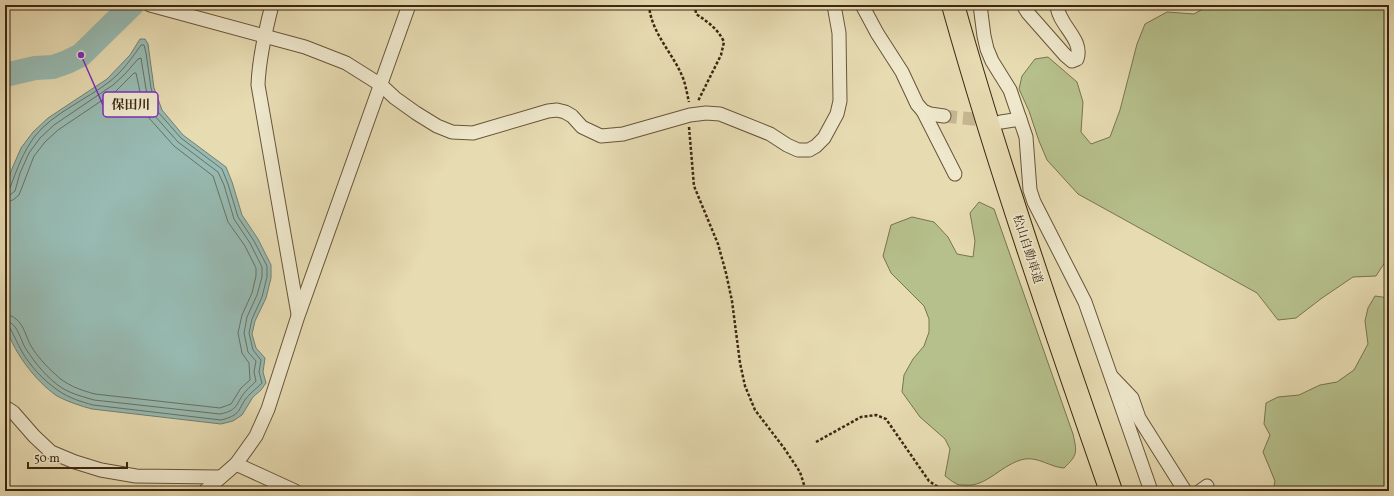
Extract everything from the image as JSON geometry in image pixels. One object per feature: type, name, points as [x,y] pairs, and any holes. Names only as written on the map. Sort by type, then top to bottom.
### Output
[{"type":"highway","name":"松山自動車道","points":[[953,5],[996,150],[1042,294],[1111,491]]},
{"type":"street","points":[[150,5],[305,47],[346,62],[382,85],[395,98],[416,113],[437,126],[452,132],[473,133],[548,111],[557,110],[569,114],[582,127],[590,132],[601,136],[611,136],[690,115],[706,113],[720,114],[770,134],[798,150],[809,150],[816,146],[824,138],[837,114],[840,101],[839,33],[834,5]]},
{"type":"street","points":[[272,5],[264,36],[258,86],[298,316]]},
{"type":"street","points":[[205,491],[219,477],[236,464],[256,436],[268,409],[298,316],[382,85],[409,5]]},
{"type":"street","points":[[862,5],[877,33],[902,72],[917,104],[923,111],[956,174]]},
{"type":"street","points":[[980,5],[987,50],[1010,90],[1026,137],[1030,190],[1034,202],[1085,302],[1150,491]]},
{"type":"street","points":[[1024,5],[1028,13],[1072,61],[1077,59],[1079,54],[1078,45],[1060,17],[1058,5]]},
{"type":"street","points":[[923,111],[936,116],[944,116]]},
{"type":"street","points":[[1001,122],[1020,119]]},
{"type":"street","points":[[1110,375],[1132,398],[1139,418],[1185,491]]},
{"type":"street","points":[[5,407],[12,412],[34,436],[52,452],[75,462],[101,470],[136,476],[219,477]]},
{"type":"street","points":[[236,464],[295,491]]},
{"type":"path","points":[[649,5],[651,16],[664,45],[678,68],[687,90],[694,186],[718,244],[726,272],[732,300],[740,363],[745,386],[755,410],[800,472],[806,491]]},
{"type":"path","points":[[690,115],[721,55],[724,42],[719,32],[710,23],[696,14],[695,5]]},
{"type":"path","points":[[816,442],[861,418],[876,414],[886,419],[929,481],[944,491]]},
{"type":"green space","points":[[1210,5],[1389,5],[1389,256],[1376,276],[1353,277],[1296,318],[1278,320],[1257,293],[1078,194],[1047,160],[1029,111],[1019,89],[1022,76],[1035,59],[1048,57],[1077,82],[1083,102],[1081,132],[1091,144],[1110,137],[1120,110],[1137,44],[1145,24],[1167,12],[1194,14]]},
{"type":"green space","points":[[979,202],[994,209],[1073,434],[1076,449],[1072,460],[1064,468],[1035,459],[1025,459],[1009,465],[980,483],[960,485],[956,484],[945,476],[950,449],[945,439],[920,417],[902,392],[904,375],[913,359],[924,346],[929,332],[929,319],[924,306],[891,273],[883,256],[891,225],[912,217],[934,222],[948,237],[957,254],[973,257],[975,241],[970,213]]},
{"type":"green space","points":[[1375,296],[1389,298],[1389,491],[1273,491],[1275,481],[1263,452],[1270,435],[1264,424],[1266,403],[1278,397],[1299,395],[1320,385],[1337,382],[1354,370],[1368,344],[1365,321],[1368,308]]},
{"type":"water","points":[[140,39],[145,39],[148,44],[154,88],[162,110],[183,135],[226,167],[242,215],[258,239],[271,265],[271,278],[266,298],[255,321],[252,334],[256,348],[265,358],[263,372],[266,383],[253,397],[242,415],[233,421],[221,424],[92,409],[74,404],[61,398],[40,382],[25,364],[18,354],[5,323],[5,193],[11,171],[21,148],[33,132],[48,118],[107,79],[130,55]]},
{"type":"waterway","points":[[5,75],[35,68],[53,67],[81,55],[132,5]]},
{"type":"tunnel","points":[[944,116],[992,121]]},
{"type":"place","name":"保田川","points":[[81,55]]}]
